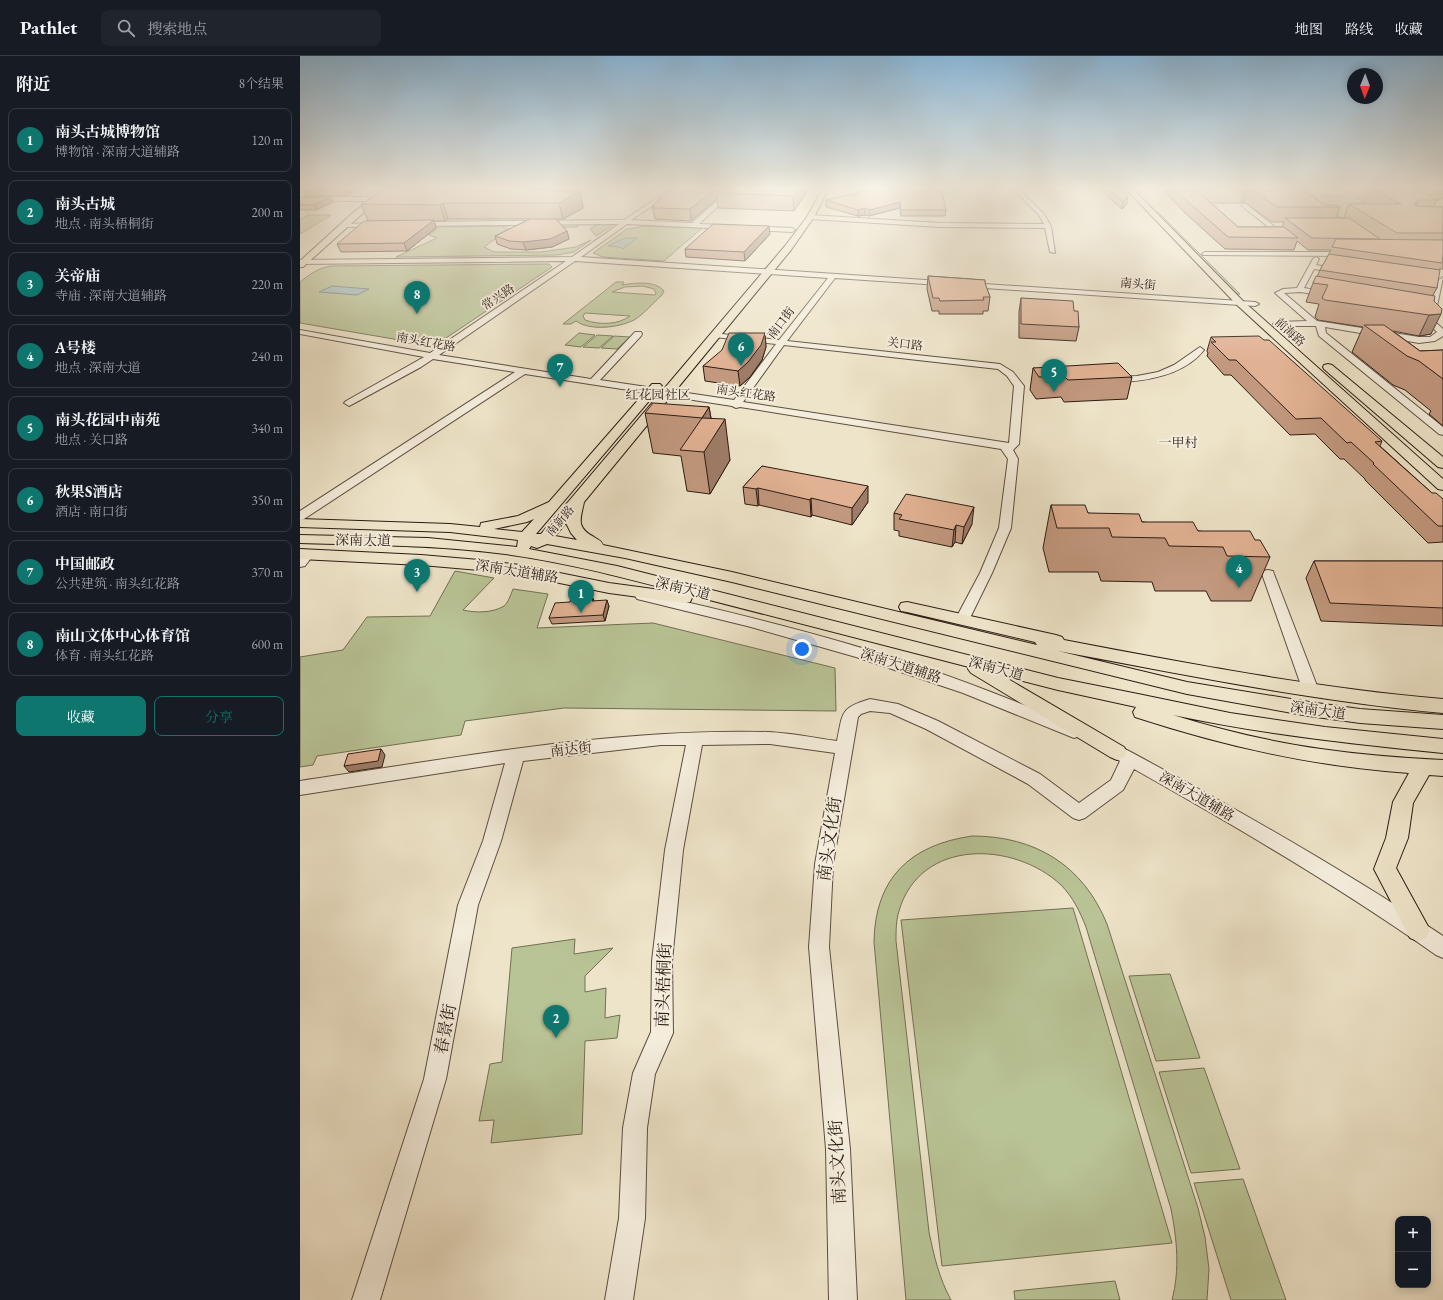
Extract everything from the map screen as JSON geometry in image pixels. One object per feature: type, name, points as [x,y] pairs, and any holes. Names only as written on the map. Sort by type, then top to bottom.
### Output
[{"type":"main road","points":[[302,263],[321,246]]},
{"type":"main road","name":"南新路","points":[[522,553],[545,539],[579,499],[715,335],[780,246]]},
{"type":"main road","name":"南新路","points":[[712,322],[765,265],[787,246]]},
{"type":"main road","name":"前海路","points":[[1188,246],[1443,486]]},
{"type":"main road","points":[[1202,251],[1216,265]]},
{"type":"main road","name":"前海路","points":[[1242,298],[1255,304],[1443,464]]},
{"type":"main road","name":"南新路","points":[[522,553],[526,537],[661,380]]},
{"type":"main road","points":[[450,528],[484,526],[517,520],[539,512],[561,498]]},
{"type":"main road","points":[[579,499],[572,518],[573,524],[579,535],[599,546],[625,553]]},
{"type":"main road","name":"深南大道","points":[[300,523],[450,528],[545,539],[625,553],[732,577],[1188,688],[1310,700],[1443,706]]},
{"type":"main road","name":"深南大道","points":[[300,539],[438,543],[522,553],[618,571],[1058,684],[1230,720],[1325,734],[1443,746]]},
{"type":"main road","name":"深南大道辅路","points":[[303,557],[421,560],[479,565],[527,572],[609,588]]},
{"type":"main road","points":[[732,577],[786,580],[1138,660]]},
{"type":"main road","points":[[609,588],[766,609]]},
{"type":"main road","name":"深南大道","points":[[867,610],[1138,660],[1205,674],[1310,700],[1360,716],[1443,722]]},
{"type":"main road","points":[[957,658],[1124,755]]},
{"type":"main road","name":"深南大道","points":[[1058,684],[1181,725],[1264,746],[1350,760],[1433,768]]},
{"type":"main road","points":[[1418,930],[1385,869],[1397,838],[1403,802],[1433,768]]},
{"type":"street","name":"常兴路","points":[[349,403],[418,365],[592,246]]},
{"type":"street","points":[[1052,246],[1053,252]]},
{"type":"street","points":[[1296,246],[1311,256]]},
{"type":"street","points":[[1202,251],[1311,256],[1357,256]]},
{"type":"street","points":[[1300,290],[1312,267],[1311,256]]},
{"type":"street","name":"南头街","points":[[302,263],[574,259],[765,265],[832,276],[1242,298]]},
{"type":"street","points":[[1312,267],[1352,273]]},
{"type":"street","name":"南口街","points":[[736,405],[832,276]]},
{"type":"street","points":[[1277,324],[1317,323],[1408,339],[1428,340],[1442,332],[1431,323],[1428,312],[1437,283]]},
{"type":"street","points":[[1339,296],[1300,290],[1283,291],[1279,294],[1317,323],[1322,334],[1443,432]]},
{"type":"street","name":"南头红花路","points":[[300,332],[431,356],[651,392],[996,444],[1008,449]]},
{"type":"street","points":[[592,382],[638,334]]},
{"type":"street","name":"关口路","points":[[715,335],[1000,367],[1023,386],[1014,444],[1008,449]]},
{"type":"street","points":[[1106,381],[1137,379],[1157,375],[1176,367],[1200,350]]},
{"type":"street","points":[[300,516],[523,371]]},
{"type":"street","points":[[962,620],[986,573],[1005,528],[1013,459],[1008,449]]},
{"type":"street","points":[[1268,574],[1310,700]]},
{"type":"street","name":"深南大道辅路","points":[[609,588],[664,600],[831,643],[908,666],[1036,715],[1124,755],[1191,792],[1324,870],[1418,930],[1443,948]]},
{"type":"street","name":"南头文化街","points":[[843,1300],[838,1149],[819,948],[824,864],[843,748],[850,715],[855,710],[870,704],[892,708],[932,725],[1009,765],[1034,779],[1079,812],[1117,785],[1124,755]]},
{"type":"street","name":"南达街","points":[[300,788],[516,755],[624,742],[694,738],[770,738],[843,748]]},
{"type":"street","name":"南头梧桐街","points":[[619,1300],[632,1218],[635,1128],[644,1073],[662,1033],[662,961],[674,850],[694,738]]},
{"type":"street","name":"春景街","points":[[366,1300],[435,1079],[468,905],[492,841],[516,755]]},
{"type":"green space","points":[[420,246],[485,246],[484,247],[494,252],[541,252],[582,246],[574,252],[557,255],[396,257]]},
{"type":"green space","points":[[603,246],[681,246],[664,261],[603,257],[593,253]]},
{"type":"green space","points":[[1189,246],[1192,246],[1240,294],[1236,294]]},
{"type":"green space","points":[[549,264],[552,267],[446,338],[411,342],[300,323],[300,282],[307,276],[326,267]]},
{"type":"green space","points":[[616,282],[624,282],[622,285],[638,283],[650,284],[655,285],[664,291],[662,295],[641,315],[627,323],[604,327],[589,326],[576,321],[571,324],[563,324]],"holes":[[[643,286],[654,289],[656,293],[655,295],[612,292],[625,287]],[[585,313],[630,316],[614,323],[596,323],[585,320],[583,316]]]},
{"type":"green space","points":[[579,333],[595,335],[581,347],[565,345]]},
{"type":"green space","points":[[597,335],[613,336],[599,348],[583,347]]},
{"type":"green space","points":[[614,336],[630,337],[617,349],[601,348]]},
{"type":"green space","points":[[455,571],[494,578],[463,610],[484,612],[500,608],[507,603],[513,589],[548,594],[537,628],[653,623],[835,668],[836,711],[564,708],[465,721],[461,735],[317,756],[313,765],[300,767],[300,657],[343,650],[367,617],[430,616]]},
{"type":"green space","points":[[972,836],[995,837],[1016,841],[1036,848],[1054,858],[1070,870],[1085,885],[1097,903],[1107,924],[1198,1208],[1205,1237],[1209,1269],[1207,1300],[1172,1300],[1176,1277],[1177,1254],[1171,1209],[1086,927],[1076,905],[1061,885],[1041,870],[1019,860],[995,855],[970,854],[947,859],[927,870],[910,887],[897,918],[896,941],[929,1232],[940,1275],[951,1300],[906,1300],[874,942],[876,919],[881,900],[889,883],[900,868],[914,857],[931,847]]},
{"type":"green space","points":[[1073,908],[1172,1243],[942,1266],[901,920]]},
{"type":"green space","points":[[575,939],[574,954],[613,948],[585,976],[585,992],[606,988],[605,1018],[620,1015],[617,1038],[585,1041],[582,1134],[491,1143],[494,1120],[479,1121],[490,1064],[502,1062],[512,948]]},
{"type":"green space","points":[[1170,974],[1200,1058],[1156,1061],[1129,976]]},
{"type":"green space","points":[[1204,1068],[1240,1169],[1191,1173],[1159,1072]]},
{"type":"green space","points":[[1243,1179],[1286,1300],[1231,1300],[1194,1183]]},
{"type":"green space","points":[[1115,1281],[1120,1300],[1015,1300],[1014,1291]]},
{"type":"water","points":[[609,246],[627,246],[623,249],[620,247]]},
{"type":"water","points":[[332,286],[369,289],[357,295],[319,292]]},
{"type":"building","points":[[688,246],[750,246],[744,252],[685,249]]},
{"type":"building","points":[[1443,246],[1443,255],[1442,263],[1332,247]]},
{"type":"building","points":[[1329,254],[1440,270],[1437,288],[1320,270]]},
{"type":"building","points":[[928,276],[985,280],[990,297],[983,297],[984,300],[940,301],[939,298],[933,298]]},
{"type":"building","points":[[1316,276],[1435,296],[1434,301],[1442,309],[1441,314],[1429,315],[1325,300],[1322,298],[1328,285],[1313,283]]},
{"type":"building","points":[[1021,298],[1073,301],[1074,311],[1078,311],[1079,327],[1021,324]]},
{"type":"building","points":[[1364,325],[1384,325],[1420,351],[1443,350],[1443,379],[1419,361],[1407,356]]},
{"type":"building","points":[[729,333],[765,333],[761,345],[748,362],[738,371],[703,366],[722,350]]},
{"type":"building","points":[[1259,336],[1264,340],[1269,340],[1382,441],[1375,442],[1432,493],[1436,493],[1443,499],[1443,526],[1438,526],[1373,464],[1374,463],[1351,442],[1347,443],[1321,418],[1296,419],[1236,360],[1229,360],[1211,342],[1216,342],[1211,337]]},
{"type":"building","points":[[1118,363],[1132,377],[1068,380],[1064,376],[1039,377],[1033,368]]},
{"type":"building","points":[[653,403],[709,407],[702,418],[645,413]]},
{"type":"building","points":[[702,418],[725,419],[704,452],[680,450]]},
{"type":"building","points":[[762,466],[868,486],[852,508],[811,498],[810,500],[758,488],[743,487]]},
{"type":"building","points":[[906,494],[974,507],[964,527],[956,525],[954,530],[899,519],[902,515],[894,513]]},
{"type":"building","points":[[1051,505],[1085,505],[1088,513],[1139,514],[1142,522],[1193,522],[1198,531],[1250,531],[1255,540],[1260,540],[1270,557],[1227,556],[1223,547],[1169,546],[1165,538],[1112,537],[1109,528],[1057,528]]},
{"type":"building","points":[[1314,561],[1443,561],[1443,608],[1330,603]]},
{"type":"building","points":[[593,598],[592,601],[607,600],[603,615],[549,618],[555,603],[570,602],[571,599]]},
{"type":"building","points":[[381,749],[378,761],[344,766],[348,754]]},
{"type":"place","name":"南山文体中心体育馆","points":[[417,314]]},
{"type":"place","name":"秋果S酒店","points":[[741,366]]},
{"type":"place","name":"中国邮政","points":[[560,387]]},
{"type":"place","name":"南头花园中南苑","points":[[1054,392]]},
{"type":"place","name":"A号楼","points":[[1239,588]]},
{"type":"place","name":"关帝庙","points":[[417,592]]},
{"type":"place","name":"南头古城博物馆","points":[[581,613]]},
{"type":"place","name":"南头古城","points":[[556,1038]]},
{"type":"district","name":"红花园社区","points":[[658,394]]},
{"type":"district","name":"一甲村","points":[[1178,442]]}]
